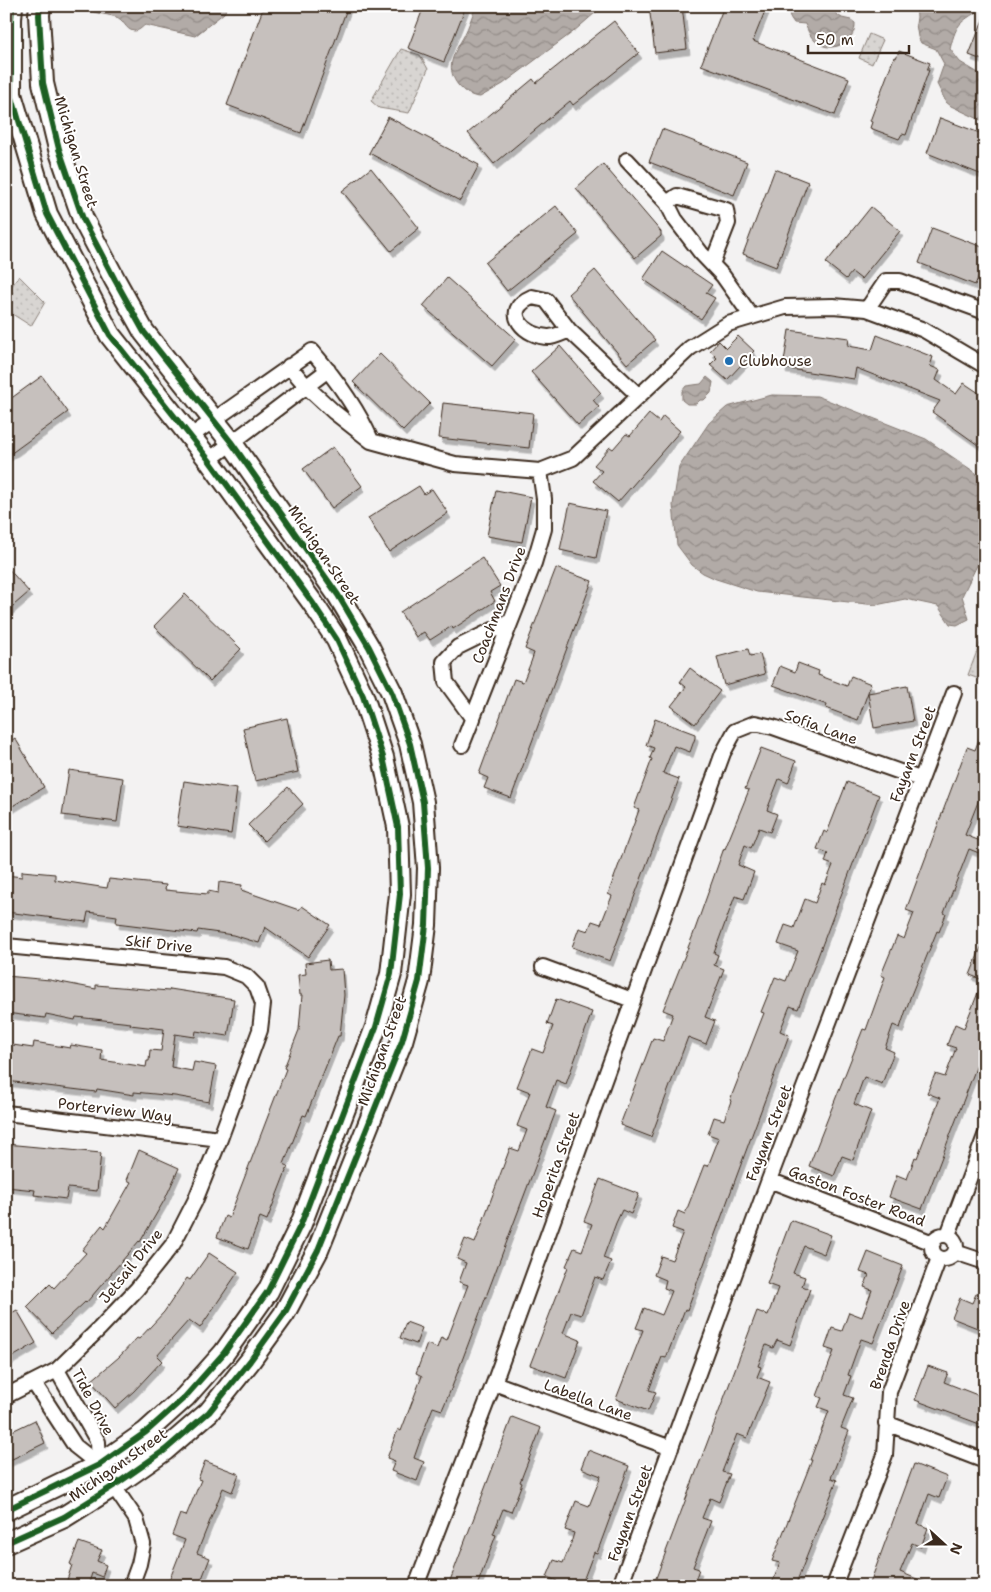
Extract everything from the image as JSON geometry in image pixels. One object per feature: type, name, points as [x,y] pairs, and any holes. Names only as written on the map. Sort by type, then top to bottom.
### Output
[{"type":"street","name":"Michigan Street","points":[[6,1510],[99,1465],[146,1432],[185,1397],[224,1353],[268,1291],[301,1224],[376,1027],[391,974],[400,894],[398,827],[383,757],[363,696],[337,640],[317,609],[210,460],[110,335],[47,214],[11,94],[12,6]]},
{"type":"street","name":"Michigan Street","points":[[6,1543],[64,1517],[165,1450],[208,1412],[250,1361],[284,1314],[318,1250],[402,1041],[419,982],[426,926],[428,868],[423,802],[410,744],[392,692],[369,647],[338,595],[231,442],[144,332],[114,280],[83,219],[59,149],[43,83],[40,6]]},
{"type":"street","points":[[628,160],[667,203],[675,219],[701,253],[723,276],[752,317]]},
{"type":"street","points":[[667,203],[677,196],[726,210],[728,223],[712,264]]},
{"type":"street","points":[[867,309],[886,280],[900,281],[985,312]]},
{"type":"street","points":[[289,366],[307,387],[334,412],[371,441],[456,464],[540,471],[573,458],[690,348],[728,324],[785,307],[833,306],[867,309],[924,330],[983,360]]},
{"type":"street","points":[[569,330],[639,396]]},
{"type":"street","points":[[191,436],[312,350],[361,417],[371,441]]},
{"type":"street","points":[[210,460],[231,442],[328,370]]},
{"type":"street","name":"Coachmans Drive","points":[[462,746],[534,563],[544,529],[544,499],[540,471]]},
{"type":"street","points":[[473,719],[446,682],[444,662],[458,647],[512,620]]},
{"type":"street","name":"Fayann Street","points":[[620,1586],[769,1180],[954,693]]},
{"type":"street","name":"Sofia Lane","points":[[723,753],[735,731],[755,723],[773,727],[920,779]]},
{"type":"street","name":"Hoperita Street","points":[[416,1586],[494,1383],[723,753]]},
{"type":"street","name":"Skif Drive","points":[[6,946],[224,967],[246,976],[257,987],[263,1004],[260,1030]]},
{"type":"street","points":[[543,967],[632,1000]]},
{"type":"street","name":"Jetsail Drive","points":[[6,1396],[57,1370],[137,1289],[173,1244],[195,1201],[220,1140],[260,1030]]},
{"type":"street","name":"Porterview Way","points":[[6,1113],[220,1140]]},
{"type":"street","points":[[948,1235],[985,1136]]},
{"type":"street","name":"Gaston Foster Road","points":[[769,1180],[932,1243]]},
{"type":"street","points":[[941,1235],[948,1235],[955,1241],[955,1252],[949,1257],[939,1258],[933,1251],[932,1243],[941,1235]]},
{"type":"street","points":[[955,1252],[985,1262]]},
{"type":"street","name":"Brenda Drive","points":[[834,1586],[885,1455],[888,1392],[939,1258]]},
{"type":"street","name":"Tide Drive","points":[[57,1370],[98,1442],[99,1465]]},
{"type":"street","points":[[34,1383],[75,1446],[99,1465],[136,1519],[143,1544],[139,1564],[131,1586]]},
{"type":"street","name":"Labella Lane","points":[[494,1383],[672,1448]]},
{"type":"street","points":[[886,1423],[985,1461]]},
{"type":"shaded area","points":[[869,34],[883,40],[872,64],[859,58]]},
{"type":"shaded area","points":[[401,49],[420,55],[428,69],[409,113],[379,108],[371,101]]},
{"type":"shaded area","points":[[19,276],[45,302],[31,326],[6,310],[6,294]]},
{"type":"shaded area","points":[[982,638],[985,639],[985,681],[968,675]]},
{"type":"water","points":[[82,6],[228,6],[224,13],[195,36],[145,25],[139,30],[134,31],[129,29],[119,18],[94,12]]},
{"type":"water","points":[[476,6],[603,6],[573,32],[503,84],[480,97],[468,93],[458,85],[452,74],[451,67],[454,54],[466,32]]},
{"type":"water","points":[[788,6],[831,6],[836,14],[855,23],[852,35],[848,40],[837,46],[824,46],[813,39],[805,24],[794,23],[790,17]]},
{"type":"water","points":[[916,6],[985,6],[961,23],[955,32],[950,49],[960,62],[985,77],[985,122],[946,102],[937,84],[944,64],[936,49],[921,43],[918,37]]},
{"type":"water","points":[[707,377],[713,382],[711,393],[704,400],[700,400],[696,404],[687,404],[682,400],[682,391],[686,386],[701,384]]},
{"type":"water","points":[[772,395],[817,396],[926,439],[976,473],[985,492],[985,549],[962,596],[969,619],[957,625],[950,624],[938,606],[905,599],[876,605],[757,592],[716,579],[692,565],[677,545],[673,505],[679,467],[709,423],[727,407]]},
{"type":"building","points":[[264,6],[348,6],[301,133],[227,105]]},
{"type":"building","points":[[424,6],[466,6],[444,62],[408,48]]},
{"type":"building","points":[[649,6],[682,6],[687,49],[655,53]]},
{"type":"building","points":[[724,6],[767,6],[753,41],[849,78],[835,115],[701,65]]},
{"type":"building","points":[[985,17],[985,61],[969,55]]},
{"type":"building","points":[[614,21],[639,53],[573,105],[570,101],[494,164],[468,133],[533,79],[536,83]]},
{"type":"building","points":[[899,51],[930,63],[906,135],[902,134],[899,139],[870,128],[872,122],[870,121],[894,57],[896,58]]},
{"type":"building","points":[[388,117],[479,165],[460,201],[369,153]]},
{"type":"building","points":[[940,118],[985,135],[985,176],[927,153]]},
{"type":"building","points":[[662,129],[747,162],[734,195],[649,162]]},
{"type":"building","points":[[603,164],[661,232],[661,236],[635,258],[576,188]]},
{"type":"building","points":[[371,168],[419,228],[391,251],[342,191]]},
{"type":"building","points":[[775,169],[808,182],[776,267],[743,254]]},
{"type":"building","points":[[556,206],[578,234],[507,291],[485,263]]},
{"type":"building","points":[[871,207],[900,231],[861,279],[852,272],[846,279],[826,263]]},
{"type":"building","points":[[932,228],[985,248],[985,278],[979,276],[975,285],[919,263]]},
{"type":"building","points":[[662,251],[712,285],[706,293],[715,298],[701,319],[643,279]]},
{"type":"building","points":[[595,270],[655,340],[627,364],[568,294]]},
{"type":"building","points":[[447,278],[516,339],[492,366],[423,306]]},
{"type":"building","points":[[789,330],[849,338],[848,346],[872,350],[877,335],[933,357],[930,366],[940,370],[936,380],[956,394],[964,383],[985,397],[985,450],[932,412],[940,401],[856,368],[854,379],[783,368]]},
{"type":"building","name":"Clubhouse","points":[[738,336],[754,351],[727,380],[710,365],[717,358],[710,351],[719,341],[726,348]]},
{"type":"building","points":[[560,346],[601,393],[593,400],[599,407],[578,425],[531,372]]},
{"type":"building","points":[[380,354],[430,403],[403,431],[353,382]]},
{"type":"building","points":[[42,376],[68,412],[6,457],[6,402]]},
{"type":"building","points":[[443,403],[533,413],[529,448],[439,438]]},
{"type":"building","points":[[649,414],[659,422],[663,416],[680,431],[618,502],[593,481],[602,471],[594,465],[610,447],[613,449],[626,434],[630,436]]},
{"type":"building","points":[[333,447],[362,486],[332,508],[303,469]]},
{"type":"building","points":[[419,486],[424,494],[432,489],[448,513],[389,552],[368,518]]},
{"type":"building","points":[[496,490],[531,497],[522,542],[487,536]]},
{"type":"building","points":[[570,503],[606,511],[596,558],[560,550]]},
{"type":"building","points":[[482,558],[500,586],[490,592],[495,601],[453,629],[452,626],[430,640],[424,632],[416,637],[400,612]]},
{"type":"building","points":[[6,566],[29,592],[6,612]]},
{"type":"building","points":[[556,568],[592,581],[511,798],[484,788],[488,778],[479,774],[514,679],[523,682],[531,662],[534,653],[525,649]]},
{"type":"building","points":[[185,594],[241,649],[210,681],[154,626]]},
{"type":"building","points":[[748,649],[750,656],[760,654],[765,674],[724,685],[717,657]]},
{"type":"building","points":[[798,663],[819,671],[818,675],[847,686],[851,676],[871,684],[858,720],[826,708],[827,705],[773,685],[780,666],[795,672]]},
{"type":"building","points":[[690,668],[720,691],[695,724],[671,706],[686,687],[680,682]]},
{"type":"building","points":[[907,686],[913,721],[874,728],[868,693]]},
{"type":"building","points":[[287,718],[298,772],[255,781],[243,728]]},
{"type":"building","points":[[655,719],[695,734],[695,738],[690,752],[674,746],[663,773],[679,779],[610,961],[572,947],[579,928],[588,931],[592,921],[601,924],[612,896],[608,894],[639,810],[634,808],[652,759],[650,758],[654,748],[646,745]]},
{"type":"building","points":[[984,726],[985,789],[965,835],[983,842],[979,853],[969,849],[944,913],[946,914],[939,932],[937,931],[911,995],[900,1028],[893,1025],[885,1048],[894,1052],[882,1084],[864,1077],[854,1104],[871,1111],[853,1160],[842,1156],[834,1176],[809,1166],[863,1029],[866,1030],[885,977],[881,975],[897,936],[904,939],[914,913],[906,910],[967,747],[975,750]]},
{"type":"building","points":[[15,738],[44,787],[6,810],[6,744]]},
{"type":"building","points":[[761,748],[796,761],[788,783],[779,779],[767,810],[777,814],[770,832],[759,828],[751,848],[745,845],[738,865],[754,872],[744,899],[735,896],[714,953],[718,955],[714,965],[724,969],[705,1017],[715,1021],[706,1044],[688,1037],[651,1137],[620,1125],[653,1038],[663,1041],[673,1014],[663,1010],[693,935],[724,848],[749,790],[745,789]]},
{"type":"building","points":[[69,770],[123,778],[117,822],[62,815]]},
{"type":"building","points":[[184,781],[237,789],[231,834],[177,826]]},
{"type":"building","points":[[847,782],[879,795],[798,1009],[790,1006],[780,1031],[789,1035],[687,1310],[685,1309],[666,1358],[662,1357],[649,1390],[656,1392],[648,1411],[616,1399],[643,1330],[636,1328],[644,1308],[662,1315],[672,1291],[664,1288],[666,1280],[654,1275],[661,1256],[672,1260],[683,1232],[672,1228],[678,1211],[685,1214],[704,1165],[708,1166],[719,1138],[708,1134],[714,1117],[724,1120],[764,1013],[761,1012],[775,977],[786,981],[798,951],[778,944],[785,925],[794,928],[805,899],[815,903],[822,883],[825,885],[833,865],[825,862],[828,853],[817,849],[824,831],[827,833]]},
{"type":"building","points":[[288,787],[303,804],[264,841],[248,825]]},
{"type":"building","points":[[22,871],[55,874],[55,880],[107,888],[109,879],[166,885],[165,890],[208,894],[208,891],[218,893],[219,882],[242,885],[241,890],[299,910],[302,906],[330,925],[308,957],[265,927],[259,943],[233,935],[198,930],[197,933],[116,923],[117,916],[88,912],[86,922],[6,912],[6,875],[22,877]]},
{"type":"building","points":[[984,940],[985,1044],[922,1209],[889,1197],[897,1175],[907,1179],[940,1098],[927,1093],[935,1074],[945,1077],[956,1048],[947,1045],[955,1024],[964,1028],[983,980],[970,975]]},
{"type":"building","points":[[328,960],[329,970],[342,969],[344,995],[340,1036],[338,1036],[306,1116],[303,1115],[284,1164],[288,1166],[267,1220],[260,1217],[248,1249],[217,1237],[225,1216],[229,1218],[299,1030],[302,995],[300,995],[298,975],[306,974],[305,963]]},
{"type":"building","points":[[6,976],[50,980],[96,989],[96,985],[169,991],[170,989],[234,999],[228,1036],[196,1031],[195,1037],[175,1034],[171,1067],[192,1071],[194,1062],[216,1066],[209,1102],[175,1096],[134,1092],[134,1095],[97,1089],[96,1092],[6,1081],[6,1044],[33,1048],[34,1042],[70,1048],[71,1045],[102,1050],[101,1060],[146,1067],[147,1061],[149,1061],[150,1050],[161,1051],[164,1029],[76,1017],[75,1020],[46,1014],[45,1018],[6,1013]]},
{"type":"building","points":[[556,999],[592,1012],[566,1084],[556,1080],[546,1107],[556,1111],[452,1387],[442,1410],[433,1407],[421,1438],[414,1458],[424,1462],[417,1481],[391,1471],[395,1461],[387,1458],[398,1429],[401,1431],[422,1376],[416,1373],[427,1344],[437,1348],[441,1337],[447,1340],[468,1285],[459,1282],[466,1263],[457,1259],[465,1239],[475,1243],[510,1148],[519,1151],[527,1130],[517,1126],[530,1092],[517,1087],[532,1049],[543,1053],[553,1026],[547,1024]]},
{"type":"building","points":[[6,1144],[101,1153],[97,1191],[68,1188],[66,1199],[34,1195],[35,1190],[6,1187]]},
{"type":"building","points":[[139,1150],[179,1168],[165,1199],[140,1242],[86,1303],[52,1333],[27,1307],[50,1284],[54,1288],[86,1253],[82,1250],[102,1225],[105,1228],[131,1182],[127,1180]]},
{"type":"building","points":[[600,1179],[639,1194],[631,1214],[622,1210],[616,1223],[603,1258],[611,1261],[603,1280],[595,1277],[581,1315],[571,1312],[563,1333],[580,1340],[566,1378],[530,1365],[574,1248],[582,1251],[592,1224],[584,1221]]},
{"type":"building","points":[[791,1220],[831,1235],[824,1254],[804,1246],[793,1273],[805,1277],[802,1286],[810,1289],[790,1345],[777,1340],[773,1348],[766,1345],[758,1366],[761,1367],[757,1377],[770,1382],[747,1438],[737,1434],[722,1472],[730,1474],[719,1502],[710,1498],[702,1518],[711,1521],[693,1567],[699,1569],[693,1586],[653,1586],[757,1311],[768,1315],[778,1288],[767,1284]]},
{"type":"building","points":[[868,1252],[903,1266],[873,1343],[861,1339],[848,1375],[851,1376],[844,1395],[853,1398],[841,1428],[849,1431],[831,1478],[837,1480],[795,1586],[771,1586],[780,1563],[772,1561],[812,1460],[810,1460],[829,1411],[818,1407],[822,1398],[817,1396],[834,1351],[825,1348],[832,1328],[842,1331],[849,1312],[862,1317],[872,1290],[864,1287],[869,1275],[860,1272]]},
{"type":"building","points":[[209,1253],[238,1272],[200,1328],[189,1320],[157,1356],[162,1361],[115,1408],[91,1381],[119,1357],[137,1338],[139,1339],[164,1312],[187,1278],[190,1280]]},
{"type":"building","points":[[976,1294],[985,1297],[985,1331],[952,1318],[960,1298],[972,1303]]},
{"type":"building","points":[[17,1310],[36,1343],[6,1361],[6,1316]]},
{"type":"building","points":[[406,1322],[422,1328],[416,1344],[400,1338]]},
{"type":"building","points":[[928,1366],[948,1373],[944,1382],[985,1398],[985,1426],[915,1400]]},
{"type":"building","points":[[512,1417],[541,1428],[520,1482],[522,1483],[511,1512],[503,1509],[493,1534],[496,1535],[477,1586],[448,1586]]},
{"type":"building","points":[[35,1420],[45,1443],[6,1462],[6,1434]]},
{"type":"building","points":[[588,1450],[629,1466],[597,1553],[594,1552],[581,1586],[555,1586],[557,1581],[547,1577],[554,1560],[563,1563],[571,1543],[574,1533],[565,1530],[576,1501],[589,1506],[601,1476],[581,1468]]},
{"type":"building","points":[[205,1461],[239,1474],[232,1492],[223,1488],[197,1553],[210,1558],[199,1586],[167,1586],[185,1540],[172,1535],[180,1514],[186,1516],[201,1480],[198,1479]]},
{"type":"building","points":[[914,1464],[947,1477],[939,1498],[929,1494],[918,1524],[928,1528],[921,1547],[912,1543],[900,1572],[934,1586],[869,1586]]},
{"type":"building","points":[[79,1542],[102,1550],[97,1561],[106,1565],[102,1577],[92,1573],[88,1586],[65,1586],[72,1565],[70,1564]]},
{"type":"cycle path","points":[[6,1510],[99,1465],[146,1432],[185,1397],[224,1353],[268,1291],[301,1224],[376,1027],[391,974],[400,894],[398,827],[383,757],[363,696],[337,640],[312,602],[209,460],[110,335],[47,214],[11,94],[12,6]]},
{"type":"cycle path","points":[[6,1543],[64,1517],[115,1485],[165,1450],[209,1412],[250,1361],[284,1314],[318,1250],[402,1041],[419,981],[426,925],[428,868],[423,802],[410,744],[392,693],[369,647],[338,595],[231,442],[144,332],[83,219],[59,149],[43,83],[40,6]]},
{"type":"place","name":"Clubhouse","points":[[729,361]]}]
